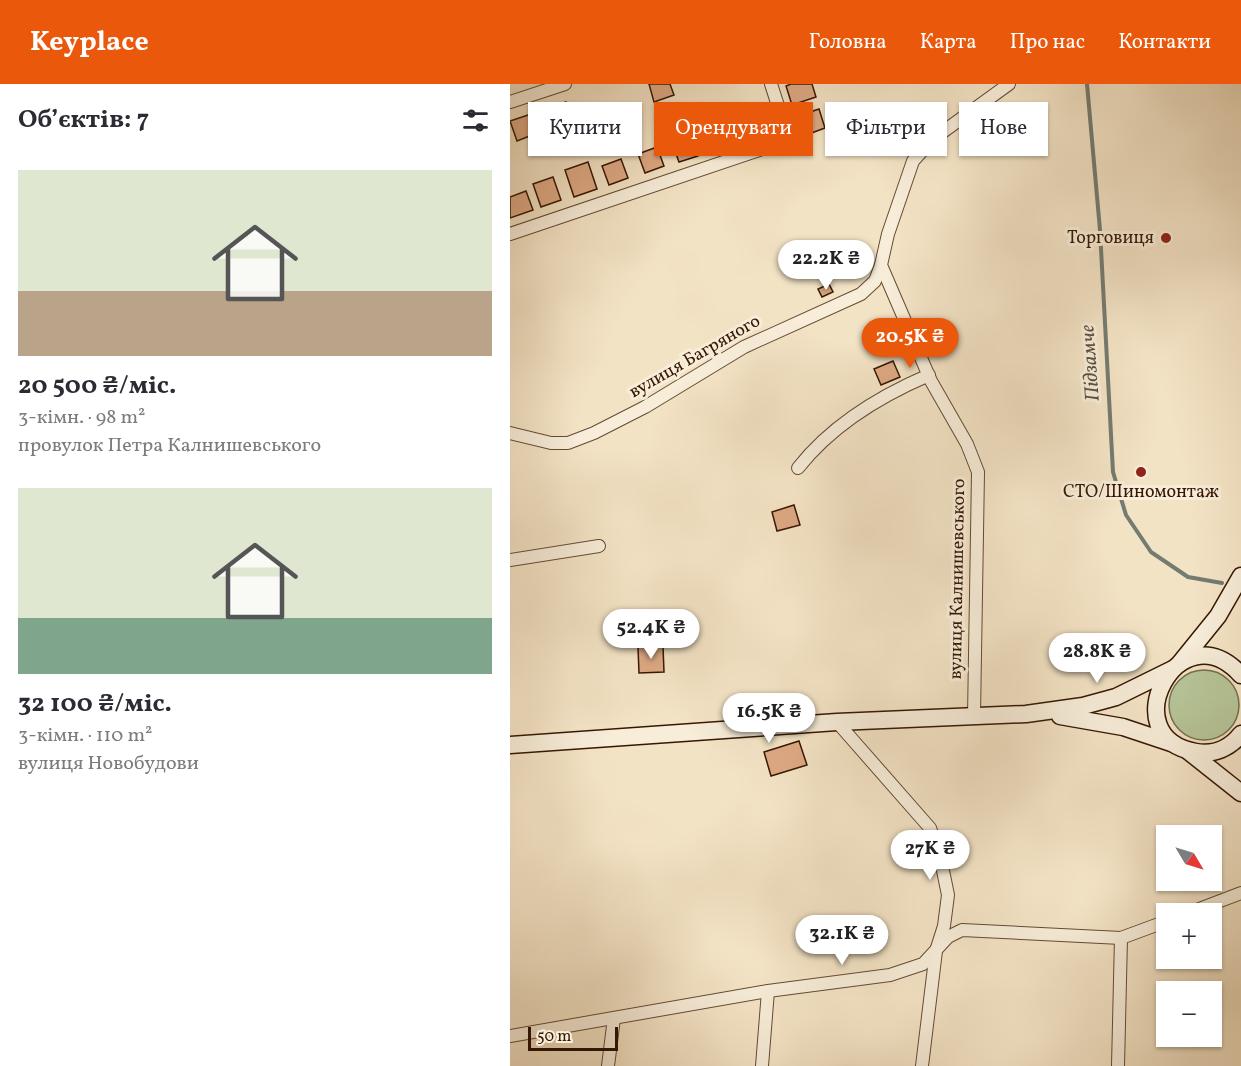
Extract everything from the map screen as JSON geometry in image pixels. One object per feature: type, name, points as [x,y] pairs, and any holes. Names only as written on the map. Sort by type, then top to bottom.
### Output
[{"type":"main road","points":[[1241,576],[1218,616],[1160,687],[1156,709],[1163,730],[1241,793]]},
{"type":"main road","points":[[510,745],[837,722],[1026,714],[1083,706],[1116,697],[1193,658],[1208,657],[1222,661],[1241,675]]},
{"type":"main road","points":[[1026,714],[1102,722],[1200,753],[1228,746],[1241,734]]},
{"type":"street","points":[[510,102],[565,84]]},
{"type":"street","points":[[510,234],[789,140],[771,84]]},
{"type":"street","points":[[881,265],[888,234],[913,161],[933,139],[1009,84]]},
{"type":"street","name":"вулиця Калнишевського","points":[[881,265],[929,375],[967,444],[978,472],[974,716]]},
{"type":"street","name":"вулиця Багряного","points":[[510,433],[551,443],[568,443],[594,434],[645,407],[744,347],[861,294],[875,281],[881,265]]},
{"type":"street","points":[[798,468],[838,427],[901,387],[929,375]]},
{"type":"street","points":[[510,560],[599,546]]},
{"type":"street","points":[[837,722],[930,828],[941,861],[948,895],[944,926],[936,951],[922,1066]]},
{"type":"street","points":[[1215,903],[1241,893]]},
{"type":"street","points":[[510,1036],[768,991],[890,975],[923,964],[948,937],[962,930],[1121,938],[1156,925]]},
{"type":"street","points":[[1118,1066],[1121,938]]},
{"type":"street","points":[[762,1066],[768,991]]},
{"type":"street","points":[[608,1066],[614,1018]]},
{"type":"green space","points":[[1204,670],[1217,673],[1229,680],[1236,692],[1239,705],[1236,718],[1229,730],[1217,737],[1204,740],[1191,737],[1179,730],[1172,718],[1169,705],[1172,692],[1179,680],[1191,673]]},
{"type":"building","points":[[649,84],[670,84],[674,95],[654,102]]},
{"type":"building","points":[[812,84],[816,97],[801,102],[791,102],[786,86]]},
{"type":"building","points":[[819,109],[825,128],[813,132],[813,111]]},
{"type":"building","points":[[528,115],[528,137],[517,141],[510,121]]},
{"type":"building","points":[[654,148],[654,156],[660,156],[664,166],[645,173],[639,156],[642,156],[642,153]]},
{"type":"building","points":[[677,156],[698,156],[679,162]]},
{"type":"building","points":[[621,159],[628,178],[609,185],[602,166]]},
{"type":"building","points":[[588,162],[597,189],[574,197],[565,170]]},
{"type":"building","points":[[553,177],[561,200],[541,207],[533,184]]},
{"type":"building","points":[[526,191],[533,210],[510,218],[510,197]]},
{"type":"building","points":[[839,246],[856,247],[856,265],[839,265]]},
{"type":"building","points":[[829,284],[833,292],[822,297],[818,289]]},
{"type":"building","points":[[893,361],[900,377],[881,385],[874,369]]},
{"type":"building","points":[[794,505],[800,525],[777,531],[772,512]]},
{"type":"building","points":[[663,646],[664,672],[639,673],[638,647]]},
{"type":"building","points":[[799,741],[807,765],[771,776],[764,752]]},
{"type":"waterway","name":"Підзамче","points":[[1087,84],[1100,230],[1113,472],[1126,515],[1151,552],[1188,577],[1222,583]]},
{"type":"place","name":"Торговиця","points":[[1166,238]]},
{"type":"place","name":"СТО/Шиномонтаж","points":[[1141,472]]}]
